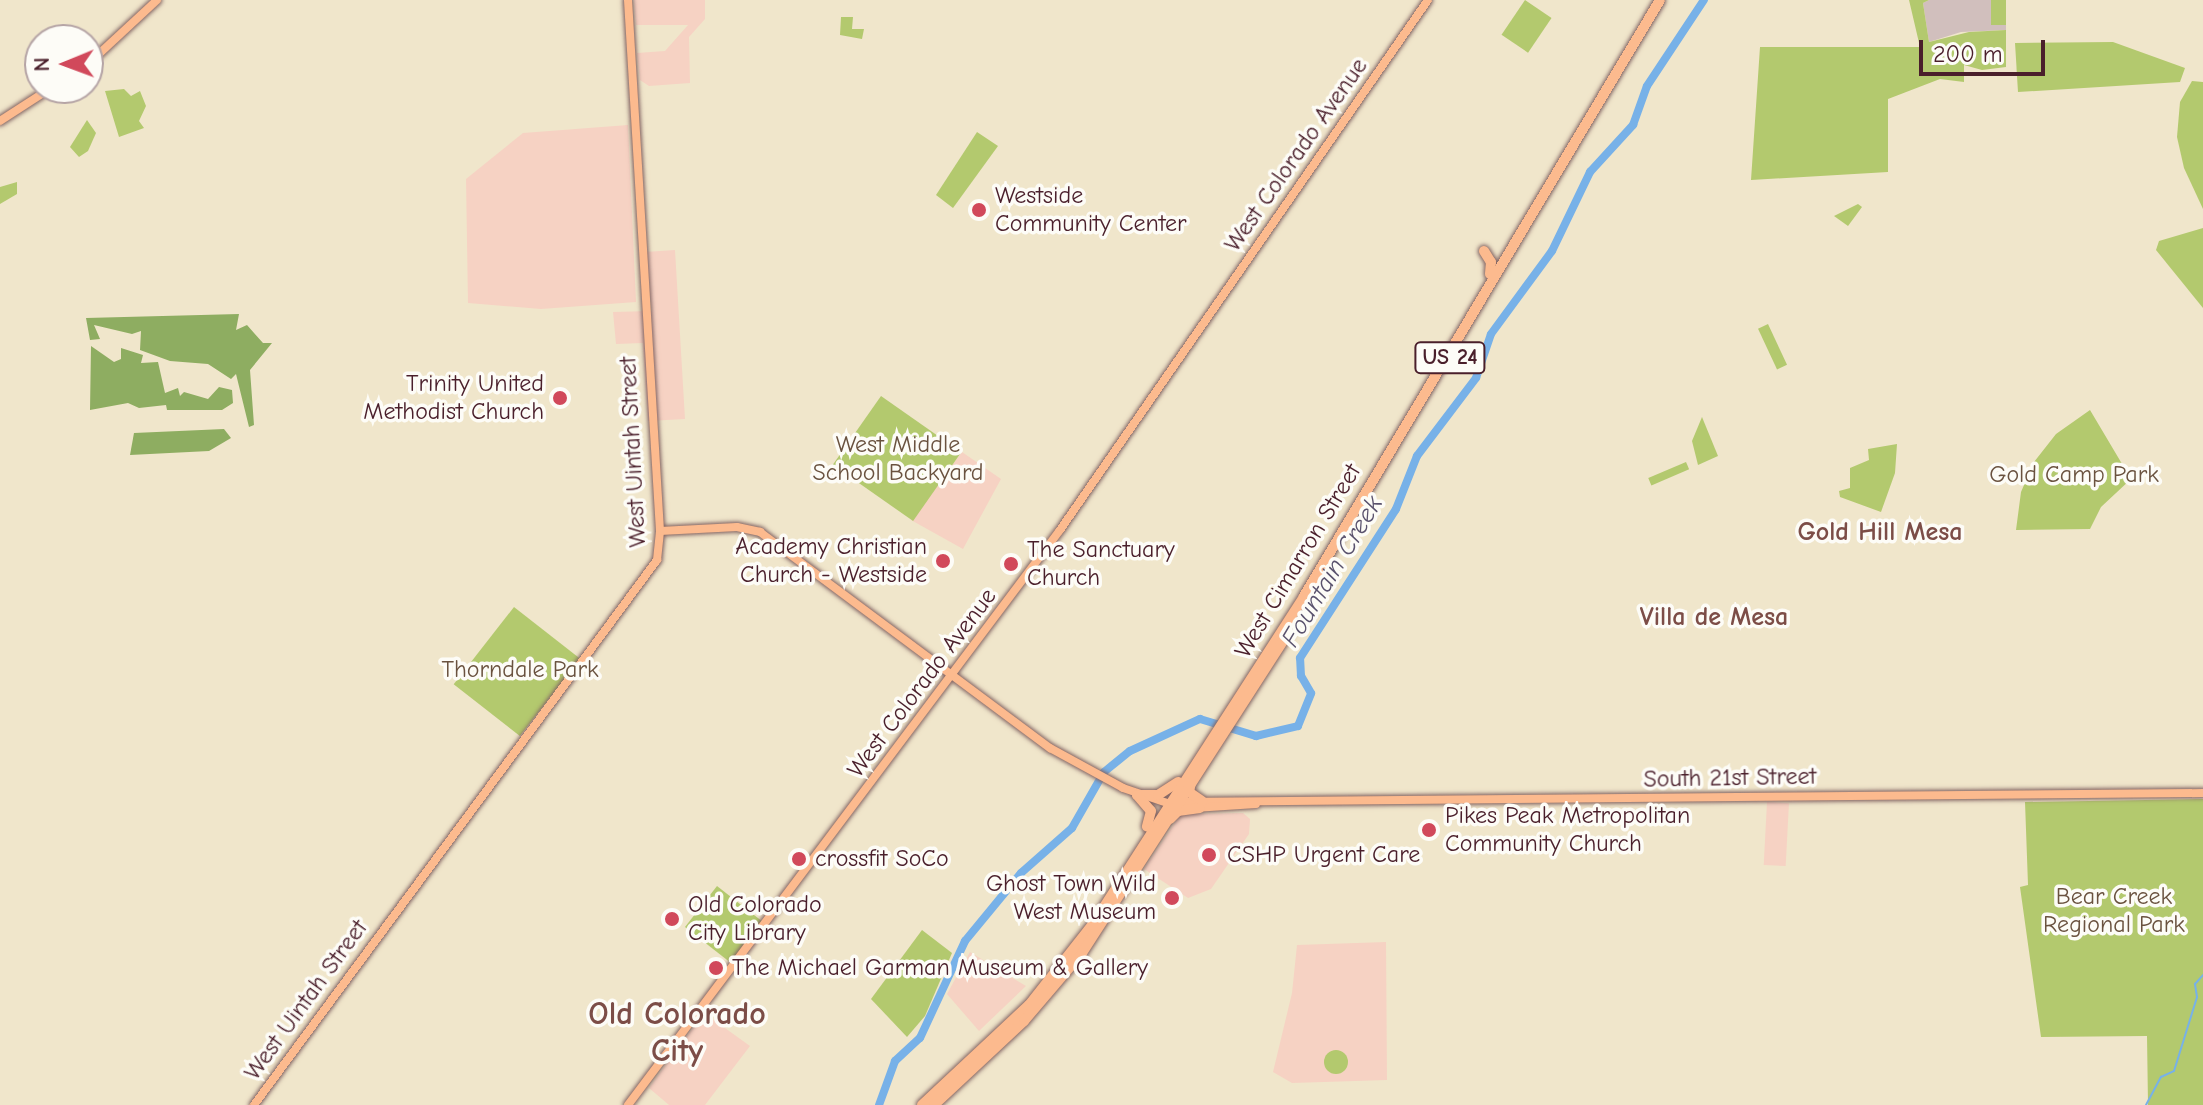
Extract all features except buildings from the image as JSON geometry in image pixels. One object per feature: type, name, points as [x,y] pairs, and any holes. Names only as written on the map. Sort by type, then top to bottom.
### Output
[{"type":"highway","name":"West Cimarron Street","points":[[922,1105],[1051,980],[1139,850],[1193,779],[1660,0]]},
{"type":"highway","name":"West Cimarron Street","points":[[1231,715],[1667,0]]},
{"type":"highway","points":[[1478,301],[1492,269],[1484,251],[1503,251],[1523,226]]},
{"type":"highway","name":"West Cimarron Street","points":[[934,1105],[1060,981],[1152,843],[1192,765],[1217,736]]},
{"type":"highway","points":[[1139,850],[1152,815],[1137,795],[1169,790],[1192,765]]},
{"type":"highway","points":[[1152,843],[1178,811],[1201,804],[1189,792],[1193,779]]},
{"type":"main road","points":[[104,49],[157,0]]},
{"type":"main road","name":"West Uintah Street","points":[[254,1105],[650,576],[660,531],[628,0]]},
{"type":"main road","name":"West Colorado Avenue","points":[[628,1105],[1100,474],[1428,0]]},
{"type":"main road","points":[[0,121],[26,104]]},
{"type":"main road","name":"South 21st Street","points":[[660,531],[737,527],[760,532],[1050,748],[1137,795],[1174,804],[2203,793]]},
{"type":"shaded area","points":[[634,0],[705,0],[705,19],[689,37],[690,83],[649,86],[640,80],[637,53],[665,51],[688,25],[636,25]]},
{"type":"shaded area","points":[[1929,0],[1991,0],[1992,25],[2006,24],[2006,30],[1961,32],[1929,42],[1923,3]]},
{"type":"shaded area","points":[[628,125],[636,302],[541,309],[468,303],[466,179],[523,133]]},
{"type":"shaded area","points":[[675,250],[685,419],[648,421],[643,343],[616,344],[613,312],[652,311],[645,252]]},
{"type":"shaded area","points":[[962,452],[1001,479],[963,549],[911,520]]},
{"type":"shaded area","points":[[1767,802],[1789,803],[1786,866],[1764,865]]},
{"type":"shaded area","points":[[1243,813],[1250,819],[1249,834],[1211,889],[1188,898],[1144,869],[1181,814]]},
{"type":"shaded area","points":[[1386,942],[1387,1080],[1292,1083],[1273,1072],[1292,993],[1297,945]]},
{"type":"shaded area","points":[[970,952],[1026,986],[979,1031],[947,994]]},
{"type":"shaded area","points":[[704,1013],[750,1046],[705,1105],[669,1105],[649,1088]]},
{"type":"green space","points":[[1525,0],[1552,18],[1528,53],[1502,35]]},
{"type":"green space","points":[[1909,0],[1929,0],[1923,3],[1929,42],[1969,32],[2006,30],[2006,67],[1982,70],[1964,65],[1964,82],[1940,79],[1888,99],[1888,172],[1751,180],[1760,47],[1920,47]]},
{"type":"green space","points":[[1991,0],[2006,0],[2006,25],[1991,25]]},
{"type":"green space","points":[[841,17],[853,17],[852,29],[864,29],[862,39],[840,35]]},
{"type":"green space","points":[[2113,42],[2185,68],[2180,82],[2018,92],[2015,43]]},
{"type":"green space","points":[[2192,81],[2203,82],[2203,209],[2184,168],[2177,137],[2180,102]]},
{"type":"green space","points":[[124,89],[131,96],[140,91],[146,106],[139,121],[144,128],[119,137],[105,91]]},
{"type":"green space","points":[[87,120],[96,133],[88,151],[79,157],[70,147]]},
{"type":"green space","points":[[977,132],[998,146],[953,208],[936,195]]},
{"type":"green space","points":[[17,182],[17,194],[0,204],[0,187]]},
{"type":"green space","points":[[1858,204],[1862,207],[1848,226],[1834,216]]},
{"type":"green space","points":[[2203,228],[2203,308],[2156,250],[2159,241]]},
{"type":"green space","points":[[239,314],[236,330],[247,325],[263,343],[272,343],[250,370],[254,425],[249,427],[236,374],[231,379],[208,364],[170,361],[140,350],[141,331],[132,334],[94,325],[100,339],[90,340],[86,318]]},
{"type":"green space","points":[[1768,324],[1787,365],[1777,369],[1758,329]]},
{"type":"green space","points":[[91,346],[114,362],[121,359],[121,348],[143,355],[141,363],[158,362],[165,393],[178,388],[180,396],[184,392],[208,399],[219,387],[232,390],[233,403],[222,410],[167,410],[166,405],[139,408],[128,403],[90,410]]},
{"type":"green space","name":"West Middle School Backyard","points":[[881,396],[961,452],[913,521],[833,465]]},
{"type":"green space","name":"Gold Camp Park","points":[[2090,410],[2131,479],[2101,507],[2090,529],[2016,530],[2021,492],[2034,462],[2056,434]]},
{"type":"green space","points":[[1702,417],[1718,456],[1698,465],[1692,441]]},
{"type":"green space","points":[[224,429],[231,438],[209,451],[130,455],[134,433]]},
{"type":"green space","points":[[1897,444],[1895,473],[1881,512],[1840,497],[1839,491],[1850,488],[1850,468],[1869,460],[1868,449]]},
{"type":"green space","points":[[1686,462],[1689,469],[1651,485],[1648,478]]},
{"type":"green space","name":"Thorndale Park","points":[[514,607],[580,659],[520,736],[454,684]]},
{"type":"green space","name":"Bear Creek Regional Park","points":[[2203,799],[2203,1105],[2148,1105],[2147,1036],[2041,1037],[2020,887],[2028,885],[2025,802]]},
{"type":"green space","points":[[717,886],[766,924],[734,965],[685,927]]},
{"type":"green space","points":[[922,930],[952,953],[925,1016],[907,1037],[871,999]]},
{"type":"green space","points":[[1336,1050],[1347,1057],[1348,1062],[1341,1073],[1336,1074],[1325,1067],[1324,1062],[1331,1051]]},
{"type":"waterway","name":"Fountain Creek","points":[[879,1105],[895,1061],[920,1038],[965,941],[1021,873],[1072,828],[1104,772],[1130,751],[1200,719],[1256,736],[1298,726],[1311,693],[1301,676],[1300,658],[1396,509],[1417,456],[1476,378],[1491,334],[1552,251],[1590,172],[1633,125],[1647,86],[1704,0]]},
{"type":"waterway","points":[[2146,1105],[2161,1077],[2174,1071],[2197,997],[2195,984],[2203,975]]},
{"type":"place","name":"Westside Community Center","points":[[979,210]]},
{"type":"place","name":"Trinity United Methodist Church","points":[[560,398]]},
{"type":"place","name":"Academy Christian Church - Westside","points":[[943,561]]},
{"type":"place","name":"The Sanctuary Church","points":[[1011,564]]},
{"type":"place","name":"Pikes Peak Metropolitan Community Church","points":[[1429,830]]},
{"type":"place","name":"CSHP Urgent Care","points":[[1209,855]]},
{"type":"place","name":"crossfit SoCo","points":[[799,859]]},
{"type":"place","name":"Ghost Town Wild West Museum","points":[[1172,898]]},
{"type":"place","name":"Old Colorado City Library","points":[[672,919]]},
{"type":"place","name":"The Michael Garman Museum & Gallery","points":[[716,968]]},
{"type":"district","name":"Gold Hill Mesa","points":[[1880,533]]},
{"type":"district","name":"Villa de Mesa","points":[[1714,618]]},
{"type":"district","name":"Old Colorado City","points":[[677,1034]]}]
